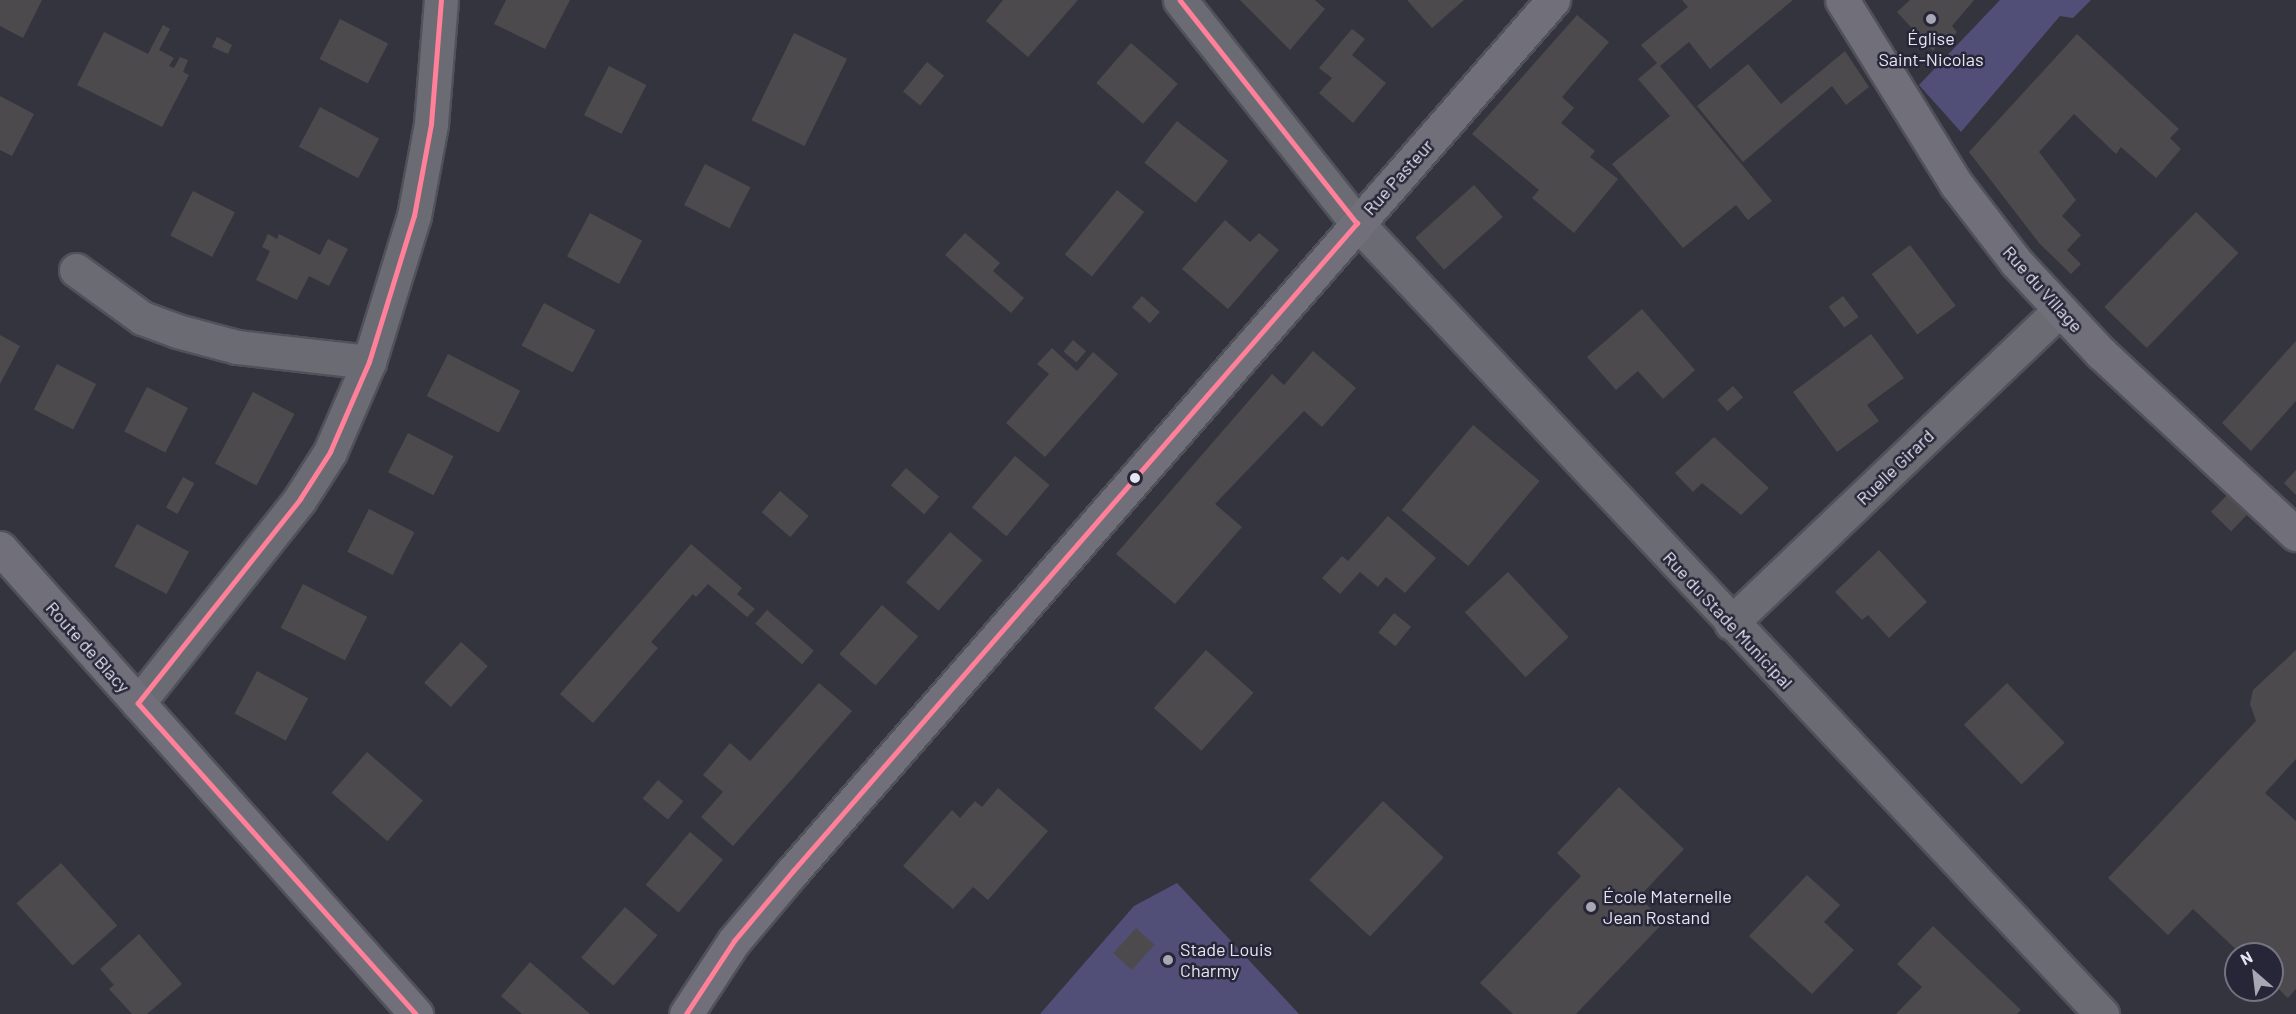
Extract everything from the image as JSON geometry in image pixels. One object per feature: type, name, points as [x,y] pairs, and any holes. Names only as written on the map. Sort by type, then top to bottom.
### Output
[{"type":"street","points":[[138,703],[300,499],[330,452],[369,362],[414,216],[431,124],[441,0]]},
{"type":"street","name":"Rue du Stade Municipal","points":[[1180,0],[1357,222],[1731,623],[2102,1014]]},
{"type":"street","name":"Rue Pasteur","points":[[686,1014],[734,941],[786,880],[1357,222],[1553,0]]},
{"type":"street","name":"Rue du Village","points":[[1842,0],[1956,184],[2060,310],[2185,434],[2296,534]]},
{"type":"street","points":[[76,270],[142,318],[177,331],[237,347],[369,362]]},
{"type":"street","name":"Ruelle Girard","points":[[1731,623],[2060,310]]},
{"type":"street","name":"Route de Blacy","points":[[0,548],[416,1014]]},
{"type":"shaded area","points":[[2000,0],[2091,0],[2073,18],[2060,16],[1961,132],[1919,85]]},
{"type":"shaded area","name":"Stade Louis Charmy","points":[[1177,883],[1299,1014],[1040,1014],[1134,906]]},
{"type":"building","points":[[0,0],[42,0],[23,38],[0,26]]},
{"type":"building","points":[[506,0],[570,0],[545,49],[494,24]]},
{"type":"building","points":[[1003,0],[1078,0],[1028,57],[986,21]]},
{"type":"building","points":[[1240,0],[1315,0],[1325,9],[1290,50]]},
{"type":"building","points":[[1407,0],[1464,0],[1432,28]]},
{"type":"building","points":[[1682,0],[1793,0],[1710,69],[1689,42],[1660,66],[1772,201],[1748,220],[1736,205],[1683,248],[1612,164],[1670,116],[1638,79],[1657,63],[1641,45],[1688,7]]},
{"type":"building","name":"Église Saint-Nicolas","points":[[1910,0],[1974,0],[1952,26],[1957,32],[1951,39],[1945,35],[1933,51],[1897,12]]},
{"type":"building","points":[[1577,15],[1609,42],[1562,97],[1574,108],[1561,123],[1595,151],[1590,157],[1618,179],[1574,233],[1532,198],[1539,190],[1472,134]]},
{"type":"building","points":[[340,19],[388,44],[368,84],[320,59]]},
{"type":"building","points":[[163,25],[170,29],[159,50],[174,58],[169,66],[174,68],[180,57],[188,60],[183,72],[189,75],[162,127],[77,85],[104,32],[148,54]]},
{"type":"building","points":[[1352,29],[1365,39],[1352,55],[1386,83],[1353,123],[1319,93],[1332,78],[1319,68]]},
{"type":"building","points":[[794,33],[847,59],[805,146],[751,120]]},
{"type":"building","points":[[2077,34],[2179,129],[2170,138],[2181,149],[2156,178],[2121,147],[2116,154],[2074,114],[2039,152],[2076,200],[2062,216],[2081,235],[2067,250],[2081,264],[2071,274],[2039,243],[1969,152]]},
{"type":"building","points":[[217,37],[232,45],[228,54],[212,47]]},
{"type":"building","points":[[1131,43],[1178,84],[1143,124],[1096,83]]},
{"type":"building","points":[[1845,51],[1869,87],[1846,105],[1832,86],[1743,162],[1697,106],[1748,64],[1781,104]]},
{"type":"building","points":[[927,62],[944,76],[920,105],[903,92]]},
{"type":"building","points":[[609,66],[646,85],[621,134],[584,115]]},
{"type":"building","points":[[0,96],[34,114],[12,156],[0,150]]},
{"type":"building","points":[[320,107],[379,138],[358,178],[299,147]]},
{"type":"building","points":[[1177,121],[1228,161],[1196,203],[1144,163]]},
{"type":"building","points":[[705,164],[750,187],[730,228],[684,205]]},
{"type":"building","points":[[1474,185],[1503,217],[1444,270],[1415,238]]},
{"type":"building","points":[[1117,190],[1144,212],[1092,277],[1065,255]]},
{"type":"building","points":[[193,191],[235,212],[212,257],[170,236]]},
{"type":"building","points":[[2196,212],[2238,253],[2147,348],[2104,307]]},
{"type":"building","points":[[590,213],[642,241],[619,284],[567,256]]},
{"type":"building","points":[[1225,220],[1250,242],[1259,233],[1279,250],[1228,309],[1182,269]]},
{"type":"building","points":[[965,233],[1000,263],[993,271],[1024,298],[1011,313],[945,255]]},
{"type":"building","points":[[268,234],[277,239],[279,234],[320,255],[328,239],[348,249],[329,286],[309,276],[297,300],[256,280],[270,251],[262,247]]},
{"type":"building","points":[[1910,245],[1956,306],[1917,335],[1872,274]]},
{"type":"building","points":[[1142,296],[1160,312],[1150,323],[1132,307]]},
{"type":"building","points":[[1843,296],[1859,317],[1844,328],[1829,307]]},
{"type":"building","points":[[544,303],[595,330],[573,373],[521,345]]},
{"type":"building","points":[[1642,309],[1695,370],[1663,399],[1638,371],[1616,390],[1587,357]]},
{"type":"building","points":[[1871,334],[1904,378],[1867,405],[1879,421],[1837,452],[1793,392]]},
{"type":"building","points":[[0,335],[20,346],[0,384]]},
{"type":"building","points":[[1073,340],[1086,351],[1076,362],[1063,351]]},
{"type":"building","points":[[2296,341],[2296,401],[2251,451],[2222,423]]},
{"type":"building","points":[[1052,348],[1077,371],[1093,352],[1118,374],[1045,457],[1006,423],[1049,374],[1037,364]]},
{"type":"building","points":[[1313,351],[1356,388],[1322,427],[1304,411],[1215,504],[1242,527],[1175,604],[1116,554],[1272,374],[1284,385]]},
{"type":"building","points":[[448,354],[520,391],[499,433],[427,396]]},
{"type":"building","points":[[57,364],[96,384],[73,429],[34,409]]},
{"type":"building","points":[[1733,386],[1743,397],[1727,411],[1717,400]]},
{"type":"building","points":[[147,387],[188,408],[165,452],[124,432]]},
{"type":"building","points":[[253,392],[294,414],[256,486],[215,464]]},
{"type":"building","points":[[1473,425],[1540,481],[1468,566],[1402,510]]},
{"type":"building","points":[[408,433],[453,456],[433,495],[388,472]]},
{"type":"building","points":[[1714,437],[1769,488],[1741,515],[1702,483],[1693,492],[1675,473]]},
{"type":"building","points":[[1015,456],[1049,485],[1006,536],[972,507]]},
{"type":"building","points":[[906,468],[939,497],[924,514],[891,485]]},
{"type":"building","points":[[2296,470],[2296,495],[2284,483]]},
{"type":"building","points":[[183,477],[194,483],[177,514],[166,508]]},
{"type":"building","points":[[780,491],[809,516],[790,537],[762,512]]},
{"type":"building","points":[[2229,493],[2249,512],[2231,531],[2211,512]]},
{"type":"building","points":[[369,509],[414,532],[393,575],[347,552]]},
{"type":"building","points":[[1388,516],[1436,558],[1405,593],[1386,577],[1378,587],[1360,572],[1340,594],[1322,578],[1342,556],[1348,561]]},
{"type":"building","points":[[137,524],[189,552],[167,594],[114,566]]},
{"type":"building","points":[[950,532],[982,560],[938,611],[906,583]]},
{"type":"building","points":[[691,544],[742,588],[737,594],[755,609],[747,617],[708,584],[696,597],[693,594],[651,642],[658,648],[593,723],[560,694]]},
{"type":"building","points":[[1879,550],[1927,602],[1889,638],[1868,615],[1862,620],[1835,592]]},
{"type":"building","points":[[1508,572],[1569,637],[1526,677],[1465,612]]},
{"type":"building","points":[[303,584],[367,617],[345,660],[281,628]]},
{"type":"building","points":[[882,605],[918,636],[876,686],[839,654]]},
{"type":"building","points":[[767,610],[814,651],[802,664],[755,624]]},
{"type":"building","points":[[1394,613],[1411,627],[1395,646],[1378,632]]},
{"type":"building","points":[[461,642],[488,666],[451,707],[424,683]]},
{"type":"building","points":[[1206,650],[1254,693],[1201,751],[1154,708]]},
{"type":"building","points":[[2296,650],[2296,759],[2265,793],[2296,821],[2296,989],[2288,998],[2284,994],[2284,942],[2228,942],[2193,909],[2168,935],[2108,878],[2256,721],[2250,704],[2253,690]]},
{"type":"building","points":[[257,671],[308,698],[286,741],[234,713]]},
{"type":"building","points":[[819,683],[852,711],[733,846],[701,817],[723,792],[703,775],[730,743],[750,761]]},
{"type":"building","points":[[2007,683],[2065,743],[2021,784],[1964,725]]},
{"type":"building","points":[[367,752],[423,801],[387,841],[332,793]]},
{"type":"building","points":[[658,780],[683,801],[668,820],[643,798]]},
{"type":"building","points":[[1619,787],[1684,849],[1639,897],[1664,922],[1576,1014],[1513,1014],[1480,983],[1581,876],[1557,853]]},
{"type":"building","points":[[998,788],[1048,831],[988,900],[973,887],[953,909],[903,866],[952,810],[960,818],[975,801],[982,807]]},
{"type":"building","points":[[1383,801],[1444,858],[1370,937],[1309,880]]},
{"type":"building","points":[[690,832],[723,860],[679,912],[646,885]]},
{"type":"building","points":[[61,863],[117,925],[73,966],[16,903]]},
{"type":"building","points":[[1807,875],[1840,905],[1824,922],[1854,950],[1812,994],[1749,936]]},
{"type":"building","points":[[625,907],[657,935],[613,986],[581,958]]},
{"type":"building","points":[[1933,926],[2021,1010],[2017,1014],[1896,1014],[1922,987],[1897,964]]},
{"type":"building","points":[[1136,928],[1155,945],[1132,970],[1113,953]]},
{"type":"building","points":[[139,934],[182,984],[147,1014],[132,1014],[109,989],[114,985],[100,969]]},
{"type":"building","points":[[530,962],[590,1014],[522,1014],[501,996]]},
{"type":"transit line","points":[[138,703],[300,499],[330,452],[369,362],[414,216],[431,124],[441,0]]},
{"type":"transit line","points":[[1180,0],[1357,223]]},
{"type":"transit line","points":[[686,1014],[734,941],[793,871],[1357,223]]},
{"type":"transit line","points":[[138,703],[416,1014]]},
{"type":"place","name":"Église Saint-Nicolas","points":[[1931,19]]},
{"type":"place","name":"École Maternelle Jean Rostand","points":[[1591,907]]},
{"type":"place","name":"Stade Louis Charmy","points":[[1168,960]]}]
